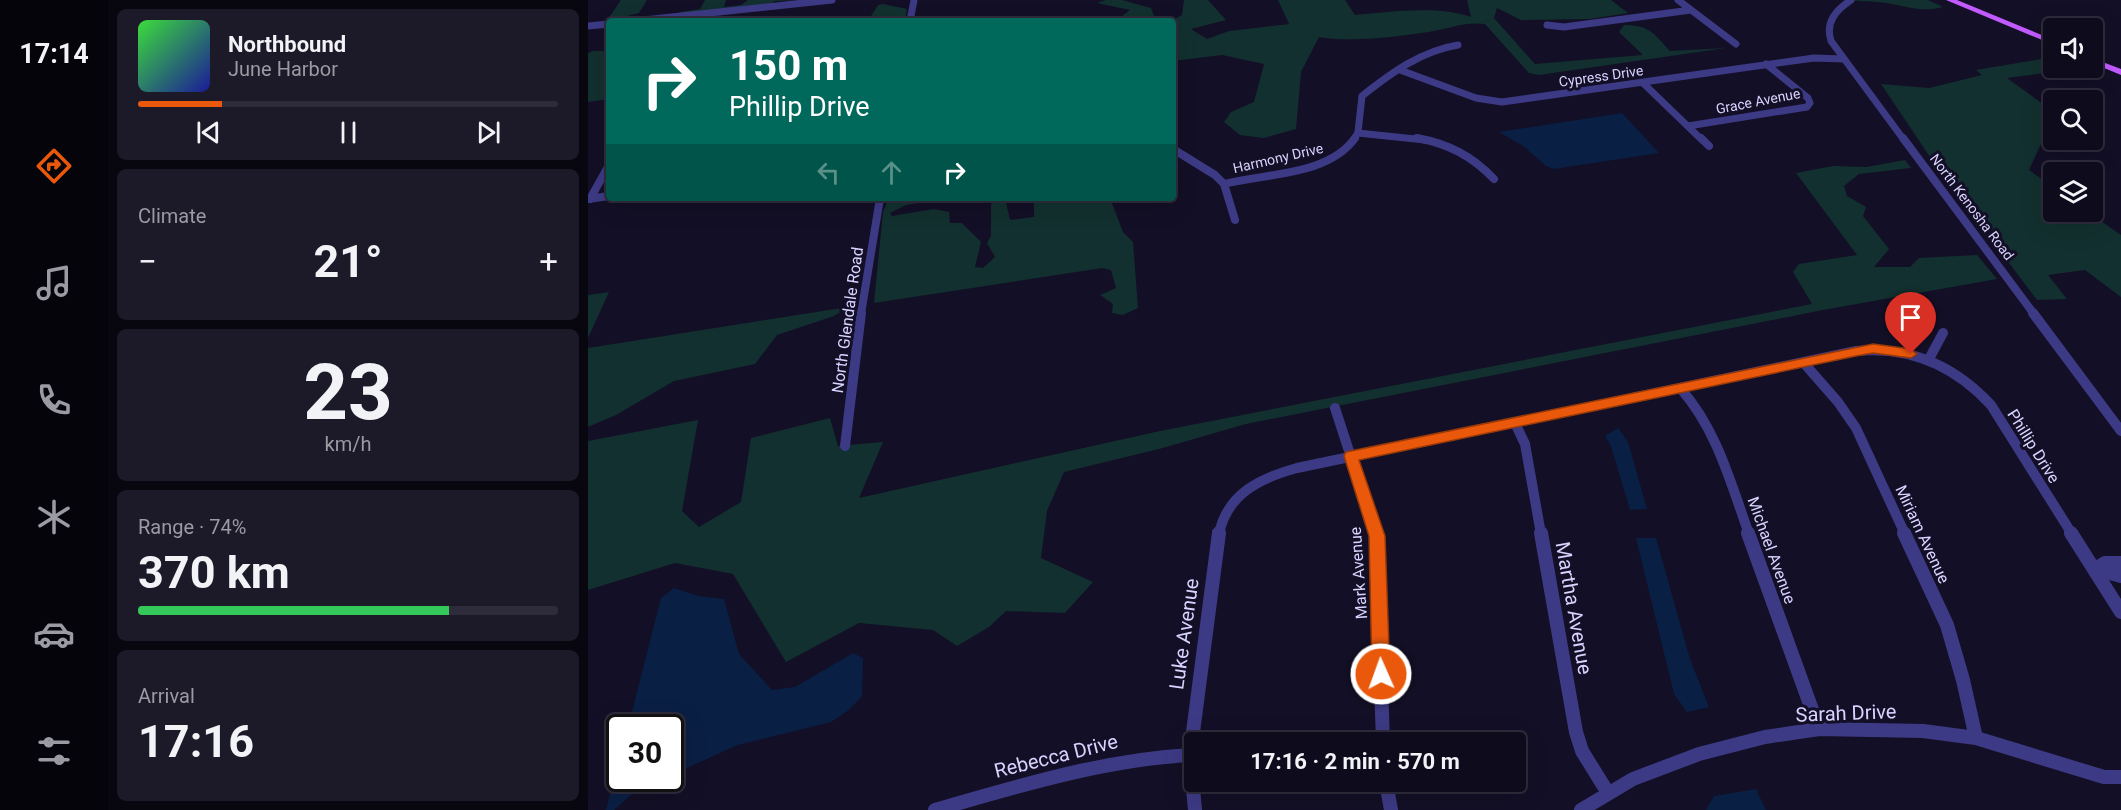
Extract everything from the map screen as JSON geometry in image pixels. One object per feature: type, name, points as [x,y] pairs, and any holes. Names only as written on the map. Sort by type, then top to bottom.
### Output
[{"type":"main road","points":[[1950,0],[2043,38]]},
{"type":"main road","points":[[2103,65],[2121,72]]},
{"type":"street","points":[[662,18],[832,0]]},
{"type":"street","points":[[911,18],[914,0]]},
{"type":"street","points":[[1678,0],[1736,44]]},
{"type":"street","name":"North Kenosha Road","points":[[1851,0],[1831,18],[1828,28],[1830,38],[1844,61],[2121,431]]},
{"type":"street","points":[[1547,26],[1564,27],[1691,10]]},
{"type":"street","points":[[588,26],[606,24]]},
{"type":"street","points":[[1458,45],[1442,46],[1429,51],[1362,96],[1359,105],[1358,133],[1430,139],[1471,156],[1494,179]]},
{"type":"street","name":"Cypress Drive","points":[[1400,70],[1476,98],[1502,102],[1766,64],[1809,60],[1844,61]]},
{"type":"street","name":"Grace Avenue","points":[[1688,126],[1807,106],[1810,103],[1808,98],[1766,64]]},
{"type":"street","points":[[1643,83],[1709,146]]},
{"type":"street","name":"Harmony Drive","points":[[1224,184],[1326,162],[1346,150],[1358,133]]},
{"type":"street","points":[[1176,151],[1215,175],[1224,184],[1235,220]]},
{"type":"street","points":[[589,199],[606,170]]},
{"type":"street","points":[[589,199],[606,196]]},
{"type":"street","name":"North Glendale Road","points":[[845,446],[858,330],[880,201]]},
{"type":"street","points":[[1929,359],[1943,333]]},
{"type":"street","name":"Phillip Drive","points":[[1260,480],[1351,456],[1873,348],[1929,359],[1962,377],[1979,391],[1991,405],[2095,569]]},
{"type":"street","name":"Miriam Avenue","points":[[1803,362],[1838,402],[1856,428],[1937,603],[1947,625],[1963,680],[1976,738]]},
{"type":"street","name":"Michael Avenue","points":[[1681,389],[1696,406],[1715,440],[1819,729]]},
{"type":"street","name":"Mark Avenue","points":[[1335,408],[1377,536],[1383,732]]},
{"type":"street","name":"Martha Avenue","points":[[1515,423],[1525,444],[1576,732],[1582,751],[1608,793]]},
{"type":"street","name":"Luke Avenue","points":[[1193,732],[1217,541],[1224,516],[1240,495],[1260,480]]},
{"type":"street","points":[[2095,569],[2105,563],[2121,563]]},
{"type":"street","points":[[2095,569],[2121,576]]},
{"type":"street","points":[[2095,569],[2121,612]]},
{"type":"street","name":"Sarah Drive","points":[[1581,810],[1633,779],[1699,754],[1766,737],[1819,729],[1923,731],[1976,738],[2104,777],[2121,777]]},
{"type":"street","name":"Rebecca Drive","points":[[935,810],[1118,760],[1156,755],[1184,755]]},
{"type":"street","name":"Luke Avenue","points":[[1193,792],[1195,810]]},
{"type":"street","points":[[1388,792],[1391,810]]},
{"type":"green space","points":[[621,0],[647,0],[639,13],[621,18],[609,18]]},
{"type":"green space","points":[[705,0],[726,0],[724,7],[741,5],[748,0],[800,0],[775,1],[768,5],[677,15],[680,12],[700,9]]},
{"type":"green space","points":[[1106,0],[1122,0],[1151,8],[1155,18],[1120,18],[1130,10],[1097,3]]},
{"type":"green space","points":[[1184,0],[1208,0],[1226,20],[1191,29],[1207,39],[1229,31],[1289,24],[1278,0],[1345,0],[1355,15],[1429,10],[1458,13],[1471,17],[1467,0],[1611,0],[1628,13],[1590,19],[1521,20],[1497,8],[1494,18],[1535,64],[1643,55],[1619,32],[1624,25],[1646,29],[1670,51],[1726,48],[1539,75],[1529,73],[1485,24],[1467,24],[1379,38],[1319,37],[1301,72],[1296,129],[1264,138],[1240,135],[1224,122],[1231,112],[1254,102],[1264,64],[1222,55],[1176,61],[1176,18],[1182,15]]},
{"type":"green space","points":[[1843,0],[1928,0],[1943,7],[1921,9],[1881,2]]},
{"type":"green space","points":[[878,5],[907,9],[906,18],[871,16]]},
{"type":"green space","points":[[606,51],[606,99],[588,102],[588,53]]},
{"type":"green space","points":[[2043,59],[2043,73],[2007,78],[2043,104],[2043,140],[2029,170],[2043,180],[2043,222],[2102,222],[2121,235],[2121,297],[2085,270],[2048,275],[2067,299],[2037,300],[1938,169],[1881,84],[1929,88],[1982,75],[1976,70]]},
{"type":"green space","points":[[1905,160],[1911,168],[1859,174],[1844,186],[1847,196],[1866,207],[1863,216],[1889,249],[1874,267],[1910,267],[1919,258],[1977,255],[1997,279],[1823,310],[1246,424],[1159,449],[1064,472],[1047,511],[1041,558],[1093,582],[1065,613],[1006,611],[989,627],[957,646],[933,630],[859,623],[786,662],[733,574],[675,563],[588,590],[588,441],[698,420],[682,511],[699,527],[741,502],[751,438],[830,418],[838,446],[883,442],[859,498],[1160,431],[1812,304],[1793,272],[1799,264],[1857,255],[1796,173],[1833,166],[1866,167]]},
{"type":"green space","points":[[888,201],[931,201],[906,205],[890,213],[892,216],[934,209],[949,212],[950,223],[962,223],[981,242],[975,267],[983,268],[995,257],[987,243],[991,236],[991,204],[994,201],[1006,201],[1010,220],[1034,217],[1034,201],[1111,201],[1123,232],[1133,242],[1138,308],[1123,315],[1112,313],[1113,304],[1100,295],[1116,288],[1111,270],[1102,268],[874,303],[883,212]]},
{"type":"green space","points":[[609,292],[588,338],[588,295]]},
{"type":"green space","points":[[848,307],[834,316],[777,335],[755,364],[674,381],[616,415],[588,427],[588,348]]},
{"type":"water","points":[[1622,113],[1659,153],[1554,169],[1546,166],[1523,146],[1499,132]]},
{"type":"water","points":[[1618,428],[1628,442],[1647,509],[1630,510],[1611,446],[1605,436]]},
{"type":"water","points":[[1636,538],[1656,538],[1690,659],[1709,707],[1687,712],[1674,694]]},
{"type":"water","points":[[674,588],[698,596],[724,599],[739,654],[772,690],[795,687],[853,653],[863,658],[862,696],[849,710],[831,722],[738,745],[684,769],[684,714],[631,714],[661,598]]},
{"type":"water","points":[[1756,789],[1766,810],[1706,810],[1714,796]]},
{"type":"water","points":[[611,792],[635,792],[614,810],[606,810]]},
{"type":"route","points":[[1381,674],[1377,536],[1351,456],[1856,351],[1873,348],[1911,354]]}]
